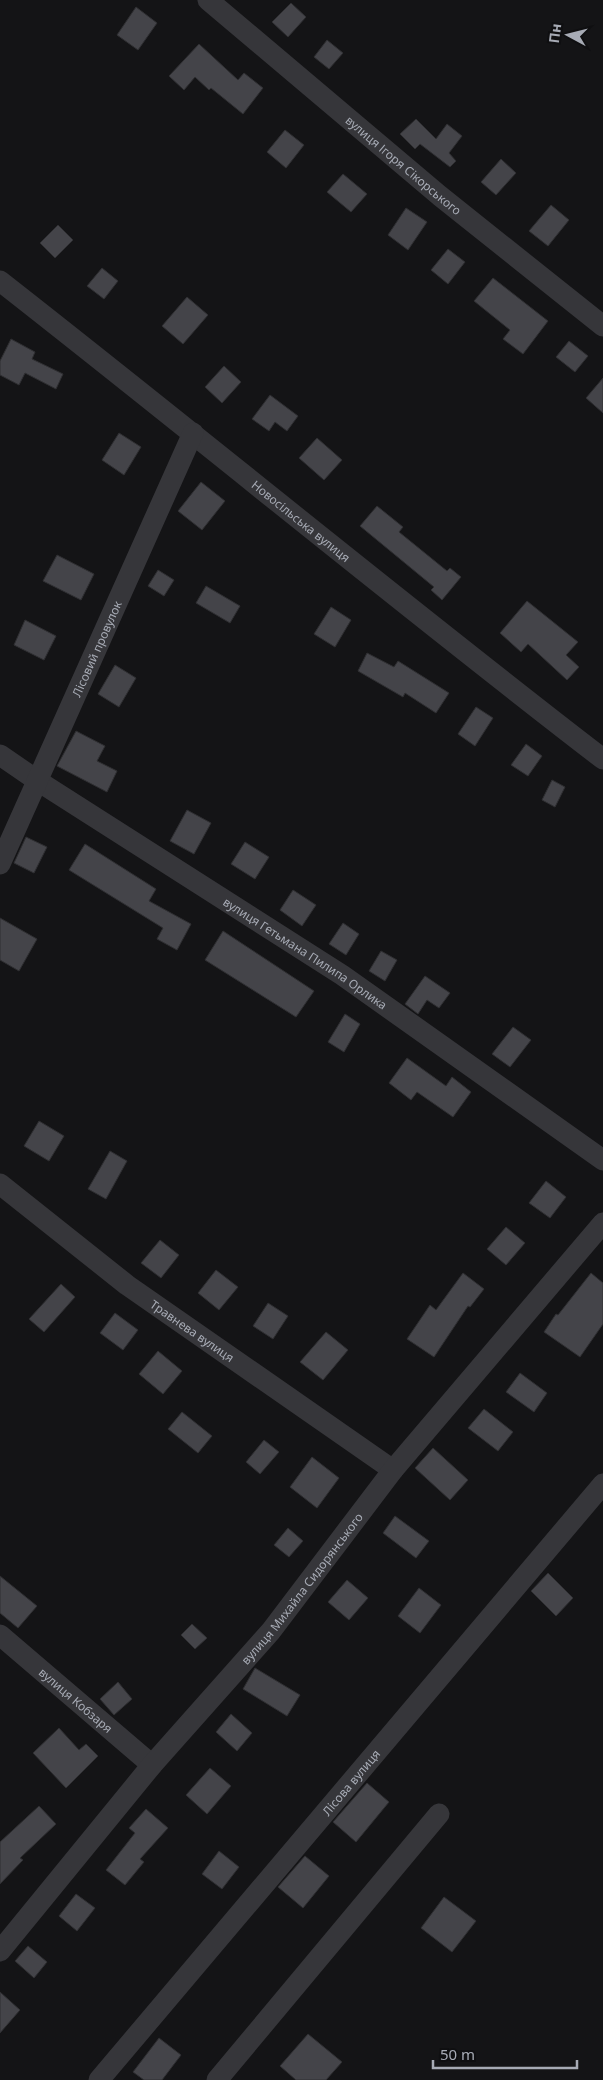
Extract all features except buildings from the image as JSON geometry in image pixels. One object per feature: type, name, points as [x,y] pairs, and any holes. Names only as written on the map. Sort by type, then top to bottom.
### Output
[{"type":"street","name":"вулиця Ігоря Сікорського","points":[[208,0],[440,196],[603,326]]},
{"type":"street","name":"Новосільська вулиця","points":[[0,281],[193,433],[506,685],[603,759]]},
{"type":"street","name":"Лісовий провулок","points":[[0,864],[193,433]]},
{"type":"street","name":"вулиця Гетьмана Пилипа Орлика","points":[[0,755],[342,975],[603,1160]]},
{"type":"street","name":"Травнева вулиця","points":[[0,1184],[127,1286],[393,1470]]},
{"type":"street","name":"вулиця Михайла Сидорянського","points":[[0,1952],[152,1765],[271,1631],[393,1470],[603,1223]]},
{"type":"street","name":"Лісова вулиця","points":[[99,2080],[603,1484]]},
{"type":"street","name":"вулиця Кобзаря","points":[[0,1636],[152,1765]]},
{"type":"street","points":[[217,2080],[439,1814]]}]
